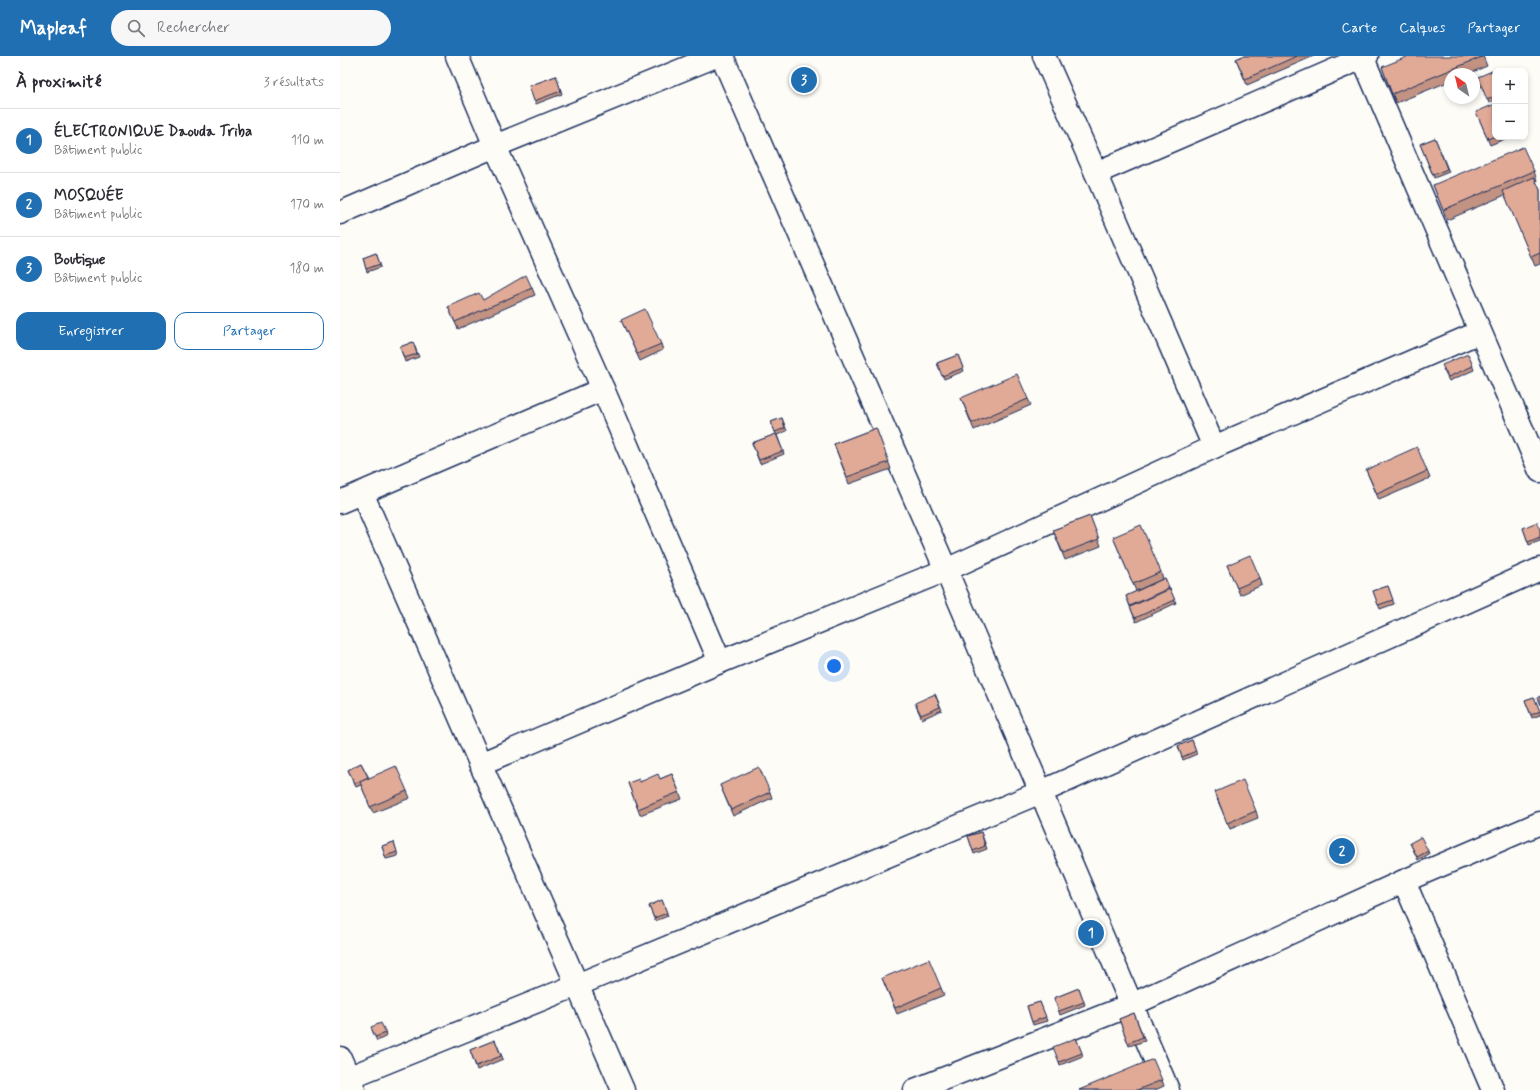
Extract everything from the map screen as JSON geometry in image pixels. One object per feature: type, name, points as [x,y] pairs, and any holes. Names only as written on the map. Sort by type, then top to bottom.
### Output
[{"type":"street","points":[[457,56],[495,146],[603,389],[720,662]]},
{"type":"street","points":[[340,213],[495,146],[716,56]]},
{"type":"street","points":[[722,56],[946,570],[1168,1090]]},
{"type":"street","points":[[1044,56],[1214,447]]},
{"type":"street","points":[[1096,173],[1364,57],[1540,471]]},
{"type":"street","points":[[480,764],[720,662],[946,570],[1214,447],[1480,332]]},
{"type":"street","points":[[340,502],[603,389]]},
{"type":"street","points":[[362,493],[623,1090]]},
{"type":"street","points":[[340,1058],[348,1083],[577,985],[1041,792],[1540,569]]},
{"type":"street","points":[[915,1090],[944,1084],[1132,1004],[1404,881],[1540,823]]},
{"type":"street","points":[[1404,881],[1493,1090]]},
{"type":"building","points":[[1243,56],[1297,56],[1245,79],[1236,59]]},
{"type":"building","points":[[1409,56],[1484,56],[1455,68],[1444,68],[1444,73],[1392,94],[1382,67]]},
{"type":"building","points":[[1492,71],[1492,98],[1487,100],[1480,82],[1480,76]]},
{"type":"building","points":[[556,76],[561,91],[534,101],[529,86]]},
{"type":"building","points":[[1492,105],[1492,137],[1488,139],[1476,112]]},
{"type":"building","points":[[1435,138],[1447,169],[1433,175],[1420,144]]},
{"type":"building","points":[[1523,147],[1534,171],[1443,210],[1433,185]]},
{"type":"building","points":[[1534,177],[1540,190],[1540,253],[1531,257],[1503,191]]},
{"type":"building","points":[[376,253],[380,264],[366,269],[363,258]]},
{"type":"building","points":[[526,275],[532,288],[455,322],[448,307],[479,293],[483,300]]},
{"type":"building","points":[[645,309],[661,344],[637,354],[621,320]]},
{"type":"building","points":[[413,342],[417,354],[404,358],[400,347]]},
{"type":"building","points":[[1468,354],[1473,366],[1448,377],[1442,365]]},
{"type":"building","points":[[958,355],[963,368],[942,376],[937,363]]},
{"type":"building","points":[[1017,374],[1028,399],[972,423],[961,398]]},
{"type":"building","points":[[782,418],[785,428],[775,432],[771,422]]},
{"type":"building","points":[[876,428],[889,462],[847,477],[834,444]]},
{"type":"building","points":[[776,434],[783,451],[759,460],[752,443]]},
{"type":"building","points":[[1417,447],[1427,471],[1377,494],[1366,470]]},
{"type":"building","points":[[1090,516],[1099,539],[1063,553],[1053,530]]},
{"type":"building","points":[[1537,522],[1540,530],[1540,537],[1528,542],[1523,528]]},
{"type":"building","points":[[1141,525],[1161,572],[1133,584],[1113,537]]},
{"type":"building","points":[[1250,555],[1260,578],[1237,588],[1227,565]]},
{"type":"building","points":[[1165,578],[1169,588],[1130,606],[1126,596]]},
{"type":"building","points":[[1388,586],[1393,600],[1378,605],[1373,591]]},
{"type":"building","points":[[1170,589],[1175,600],[1135,618],[1130,607]]},
{"type":"building","points":[[935,694],[940,707],[921,715],[915,703]]},
{"type":"building","points":[[1540,696],[1540,705],[1537,698]]},
{"type":"building","points":[[1534,697],[1540,711],[1531,715],[1525,700]]},
{"type":"building","points":[[1192,740],[1196,751],[1182,757],[1178,746]]},
{"type":"building","points":[[361,763],[368,777],[355,783],[348,770]]},
{"type":"building","points":[[396,766],[407,791],[370,807],[360,782]]},
{"type":"building","points":[[759,767],[770,792],[731,810],[720,785]]},
{"type":"building","points":[[658,774],[660,779],[672,774],[679,792],[638,809],[628,783],[639,779],[640,782]]},
{"type":"building","points":[[1243,780],[1256,811],[1227,823],[1215,792]]},
{"type":"building","points":[[981,832],[985,846],[973,851],[968,836]]},
{"type":"building","points":[[1421,837],[1428,851],[1417,857],[1410,843]]},
{"type":"building","points":[[394,842],[397,852],[385,856],[382,846]]},
{"type":"building","points":[[662,900],[667,913],[654,918],[649,906]]},
{"type":"building","points":[[929,959],[941,988],[895,1008],[882,978]]},
{"type":"building","points":[[1079,988],[1084,1002],[1059,1011],[1054,998]]},
{"type":"building","points":[[1040,1002],[1046,1017],[1032,1022],[1027,1006]]},
{"type":"building","points":[[1134,1013],[1143,1037],[1128,1043],[1119,1019]]},
{"type":"building","points":[[381,1023],[386,1033],[375,1037],[371,1027]]},
{"type":"building","points":[[1076,1038],[1082,1053],[1059,1062],[1053,1047]]},
{"type":"building","points":[[495,1040],[501,1056],[476,1066],[470,1050]]},
{"type":"building","points":[[1153,1059],[1162,1080],[1137,1090],[1079,1090]]},
{"type":"place","name":"Boutique","points":[[804,80]]},
{"type":"place","name":"MOSQUÉE","points":[[1342,851]]},
{"type":"place","name":"ÉLECTRONIQUE Daouda Triba","points":[[1091,933]]}]
